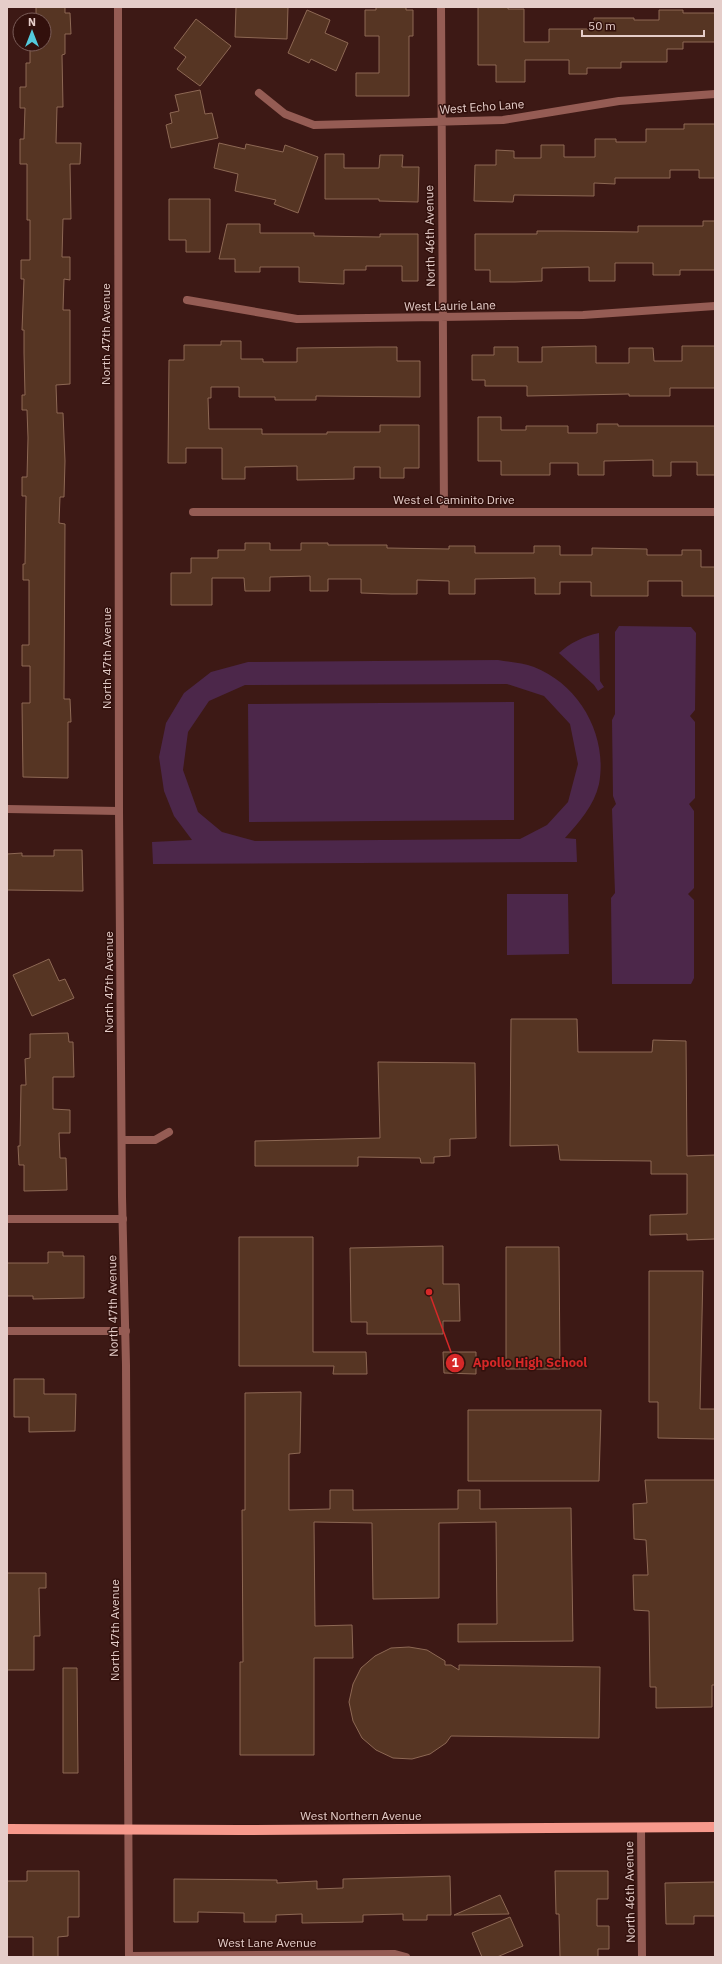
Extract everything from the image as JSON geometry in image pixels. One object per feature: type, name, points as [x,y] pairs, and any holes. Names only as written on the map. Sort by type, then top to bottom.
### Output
[{"type":"main road","name":"West Northern Avenue","points":[[7,1829],[127,1830],[715,1827]]},
{"type":"street","name":"North 47th Avenue","points":[[118,7],[119,811],[123,1219],[126,1331],[127,1830],[129,1956]]},
{"type":"street","name":"North 46th Avenue","points":[[441,7],[444,512]]},
{"type":"street","name":"West Echo Lane","points":[[260,93],[285,114],[314,125],[503,120],[619,102],[715,94]]},
{"type":"street","name":"West Laurie Lane","points":[[187,300],[297,319],[583,315],[715,306]]},
{"type":"street","name":"West el Caminito Drive","points":[[192,512],[715,512]]},
{"type":"street","points":[[7,809],[119,811]]},
{"type":"street","points":[[122,1140],[154,1140],[169,1132]]},
{"type":"street","points":[[7,1219],[123,1219]]},
{"type":"street","points":[[7,1331],[126,1331]]},
{"type":"street","name":"North 46th Avenue","points":[[641,1827],[642,1957]]},
{"type":"street","name":"West Lane Avenue","points":[[129,1956],[395,1954],[406,1957]]},
{"type":"shaded area","points":[[619,626],[691,627],[696,633],[695,710],[690,716],[695,722],[695,798],[689,804],[694,811],[694,888],[688,894],[694,900],[694,978],[691,984],[612,984],[611,898],[615,893],[612,809],[616,804],[613,796],[612,720],[615,714],[615,632]]},
{"type":"shaded area","points":[[599,633],[600,681],[604,687],[598,691],[594,685],[559,653],[578,640]]},
{"type":"shaded area","points":[[498,660],[534,667],[550,675],[565,686],[577,699],[587,714],[595,731],[599,748],[601,766],[597,792],[590,807],[565,838],[576,839],[577,862],[153,864],[152,842],[192,840],[174,816],[164,791],[159,757],[166,723],[184,693],[211,672],[248,662]],"holes":[[[507,684],[544,696],[570,724],[578,764],[568,802],[547,825],[520,839],[255,841],[222,832],[198,812],[183,770],[188,732],[209,701],[245,685]]]},
{"type":"shaded area","points":[[514,702],[514,820],[249,822],[248,704]]},
{"type":"shaded area","points":[[507,894],[568,894],[569,954],[507,955]]},
{"type":"building","points":[[36,7],[65,7],[65,13],[70,13],[71,34],[65,34],[65,54],[62,55],[63,107],[57,107],[56,143],[81,143],[80,164],[70,164],[71,219],[63,219],[62,257],[70,257],[70,280],[64,279],[63,310],[70,310],[70,384],[56,385],[57,413],[63,413],[65,461],[64,497],[60,497],[59,523],[65,524],[64,699],[70,699],[71,722],[68,722],[68,778],[23,777],[22,703],[30,703],[30,666],[22,666],[22,645],[29,645],[29,580],[23,580],[23,564],[25,564],[26,496],[22,496],[22,477],[27,477],[28,438],[27,410],[22,410],[22,395],[25,395],[24,330],[22,330],[24,279],[21,279],[21,260],[30,260],[30,220],[27,220],[27,164],[20,164],[20,139],[24,139],[25,108],[20,108],[20,87],[26,87],[26,63],[30,63],[30,52],[52,52],[52,12],[36,12]]},
{"type":"building","points":[[236,7],[288,7],[287,39],[235,37]]},
{"type":"building","points":[[376,7],[406,7],[406,10],[413,10],[413,36],[409,36],[409,96],[356,96],[356,73],[379,73],[379,36],[365,36],[365,10],[376,10]]},
{"type":"building","points":[[478,7],[508,7],[508,9],[524,9],[524,42],[549,42],[549,29],[594,29],[594,18],[634,18],[634,20],[659,20],[659,10],[683,10],[683,13],[715,13],[715,42],[683,42],[683,49],[667,49],[667,62],[621,62],[621,68],[587,68],[587,74],[569,74],[569,60],[525,60],[525,82],[496,82],[496,65],[478,65]]},
{"type":"building","points":[[307,10],[330,20],[325,33],[348,43],[336,71],[311,59],[309,63],[288,53]]},
{"type":"building","points":[[196,19],[231,46],[200,86],[177,69],[186,57],[174,48]]},
{"type":"building","points":[[200,90],[205,114],[212,113],[218,138],[171,148],[166,125],[172,123],[170,113],[179,111],[175,95]]},
{"type":"building","points":[[684,124],[715,124],[715,178],[699,178],[699,170],[670,170],[670,178],[615,178],[615,184],[594,183],[594,196],[514,195],[513,202],[474,201],[475,165],[496,165],[496,150],[514,151],[514,158],[541,158],[541,145],[564,145],[564,157],[595,157],[595,139],[616,139],[616,142],[646,142],[646,129],[684,129]]},
{"type":"building","points":[[219,143],[245,149],[246,144],[283,152],[285,145],[318,157],[298,213],[274,204],[276,200],[235,191],[238,174],[214,168]]},
{"type":"building","points":[[325,154],[344,154],[344,168],[379,168],[380,155],[403,155],[402,167],[419,167],[418,202],[379,201],[379,199],[325,199]]},
{"type":"building","points":[[169,199],[210,199],[210,252],[186,252],[186,240],[169,240]]},
{"type":"building","points":[[703,221],[715,221],[715,270],[680,270],[680,275],[653,275],[653,263],[615,263],[615,281],[589,281],[589,267],[542,268],[542,281],[490,282],[490,270],[475,270],[475,234],[537,234],[537,231],[638,232],[638,226],[703,226]]},
{"type":"building","points":[[227,224],[260,224],[260,233],[314,233],[314,236],[380,237],[380,234],[418,234],[418,281],[402,281],[402,266],[366,266],[366,270],[344,270],[344,284],[299,282],[299,267],[260,267],[260,272],[235,272],[235,259],[219,259]]},
{"type":"building","points":[[221,341],[241,341],[241,359],[263,359],[263,362],[297,362],[297,348],[379,347],[397,347],[397,361],[420,361],[420,397],[316,396],[316,400],[275,400],[275,397],[239,397],[239,387],[211,387],[211,398],[208,398],[209,429],[262,429],[262,434],[327,434],[327,432],[380,432],[380,425],[419,425],[419,468],[404,468],[404,478],[380,478],[380,467],[354,467],[354,479],[297,480],[297,466],[245,467],[245,479],[222,479],[222,448],[186,448],[186,463],[168,463],[169,360],[184,360],[184,345],[221,345]]},
{"type":"building","points":[[596,346],[596,363],[629,363],[629,348],[653,348],[654,361],[682,361],[682,346],[715,346],[715,388],[670,388],[670,396],[629,396],[629,394],[527,396],[527,386],[485,386],[485,380],[472,380],[472,355],[494,355],[494,347],[518,347],[518,362],[542,362],[542,347]]},
{"type":"building","points":[[478,417],[501,417],[501,430],[526,430],[526,426],[568,426],[568,433],[597,433],[597,424],[618,424],[618,426],[715,426],[715,475],[697,475],[697,462],[671,462],[671,476],[653,476],[653,460],[604,461],[604,475],[578,475],[578,463],[550,463],[550,475],[501,475],[501,461],[478,461]]},
{"type":"building","points":[[245,543],[270,543],[270,550],[301,550],[301,543],[328,543],[328,545],[387,545],[387,548],[449,549],[449,546],[475,546],[475,553],[534,553],[534,546],[560,546],[560,555],[592,555],[592,548],[647,549],[647,555],[682,555],[682,550],[701,550],[701,567],[715,567],[715,596],[682,596],[682,581],[648,581],[648,596],[591,596],[591,582],[560,582],[560,594],[535,594],[535,578],[475,579],[475,594],[449,594],[449,581],[417,580],[417,594],[361,593],[361,579],[328,579],[328,591],[310,591],[310,576],[270,577],[270,591],[245,591],[244,578],[212,578],[212,605],[171,605],[171,573],[191,573],[191,558],[218,558],[218,550],[245,550]]},
{"type":"building","points":[[54,850],[82,850],[83,891],[7,890],[7,854],[22,853],[22,856],[54,856]]},
{"type":"building","points":[[49,959],[59,981],[65,979],[74,998],[32,1016],[13,975]]},
{"type":"building","points":[[511,1019],[577,1019],[578,1052],[652,1052],[653,1040],[686,1041],[687,1156],[715,1155],[715,1239],[687,1240],[687,1234],[650,1235],[650,1215],[687,1214],[687,1174],[651,1174],[651,1161],[560,1160],[558,1145],[510,1146]]},
{"type":"building","points":[[68,1033],[69,1042],[73,1042],[74,1077],[53,1077],[53,1109],[70,1110],[70,1133],[59,1133],[60,1158],[66,1158],[67,1190],[24,1191],[24,1165],[19,1165],[18,1146],[20,1146],[21,1085],[26,1085],[25,1059],[30,1058],[30,1034]]},
{"type":"building","points":[[378,1062],[475,1063],[476,1138],[450,1139],[450,1156],[434,1157],[434,1163],[421,1163],[420,1158],[358,1157],[358,1166],[255,1166],[255,1141],[380,1138]]},
{"type":"building","points":[[239,1237],[313,1237],[313,1352],[366,1352],[367,1374],[333,1374],[334,1366],[239,1366]]},
{"type":"building","points":[[443,1246],[443,1284],[459,1284],[460,1321],[443,1321],[443,1334],[367,1334],[367,1322],[351,1322],[350,1248]]},
{"type":"building","points":[[506,1247],[559,1247],[560,1369],[506,1369]]},
{"type":"building","points":[[48,1252],[63,1252],[63,1256],[84,1256],[84,1298],[33,1299],[33,1296],[7,1296],[7,1263],[48,1263]]},
{"type":"building","points":[[649,1271],[703,1271],[700,1409],[715,1409],[715,1439],[658,1438],[658,1402],[649,1402]]},
{"type":"building","points":[[443,1352],[476,1352],[476,1374],[444,1373]]},
{"type":"building","points":[[14,1379],[44,1379],[44,1394],[76,1394],[75,1431],[29,1432],[29,1417],[14,1417]]},
{"type":"building","points":[[301,1392],[300,1453],[289,1454],[289,1510],[330,1509],[330,1490],[353,1490],[353,1510],[458,1509],[458,1490],[480,1490],[480,1509],[571,1508],[573,1641],[458,1642],[458,1624],[497,1624],[496,1522],[439,1523],[439,1598],[373,1599],[372,1523],[314,1522],[315,1626],[352,1625],[353,1658],[314,1658],[314,1755],[240,1755],[240,1662],[243,1662],[242,1510],[245,1510],[245,1393]]},
{"type":"building","points":[[468,1410],[601,1410],[599,1481],[468,1481]]},
{"type":"building","points":[[645,1480],[715,1480],[715,1685],[712,1685],[712,1707],[656,1708],[656,1687],[650,1687],[649,1611],[634,1610],[633,1575],[648,1575],[646,1540],[634,1539],[633,1504],[647,1503]]},
{"type":"building","points":[[7,1573],[46,1573],[46,1588],[39,1588],[40,1636],[34,1636],[34,1670],[7,1670]]},
{"type":"building","points":[[409,1647],[427,1650],[445,1661],[445,1665],[451,1665],[459,1670],[459,1665],[600,1667],[599,1738],[451,1736],[446,1743],[430,1754],[412,1759],[393,1758],[376,1750],[362,1738],[353,1721],[349,1702],[353,1684],[361,1668],[375,1656],[391,1648]]},
{"type":"building","points":[[63,1668],[77,1668],[78,1773],[63,1773]]},
{"type":"building","points":[[27,1871],[79,1871],[79,1917],[68,1917],[68,1936],[58,1937],[58,1957],[33,1957],[33,1937],[7,1937],[7,1881],[27,1881]]},
{"type":"building","points":[[555,1871],[608,1871],[608,1899],[597,1899],[597,1926],[609,1926],[609,1949],[598,1949],[598,1957],[560,1957],[559,1914],[556,1914]]},
{"type":"building","points":[[450,1876],[451,1915],[427,1915],[427,1920],[403,1920],[403,1914],[363,1915],[363,1922],[302,1923],[302,1914],[276,1915],[276,1922],[244,1922],[244,1913],[198,1912],[198,1922],[174,1922],[174,1879],[277,1880],[277,1883],[317,1881],[317,1889],[343,1888],[343,1879]]},
{"type":"building","points":[[715,1882],[715,1916],[694,1916],[694,1924],[666,1924],[665,1883]]},
{"type":"building","points":[[500,1895],[509,1914],[454,1915]]},
{"type":"building","points":[[510,1917],[523,1946],[497,1957],[482,1957],[472,1933]]},
{"type":"place","name":"Apollo High School","points":[[429,1292]]}]
